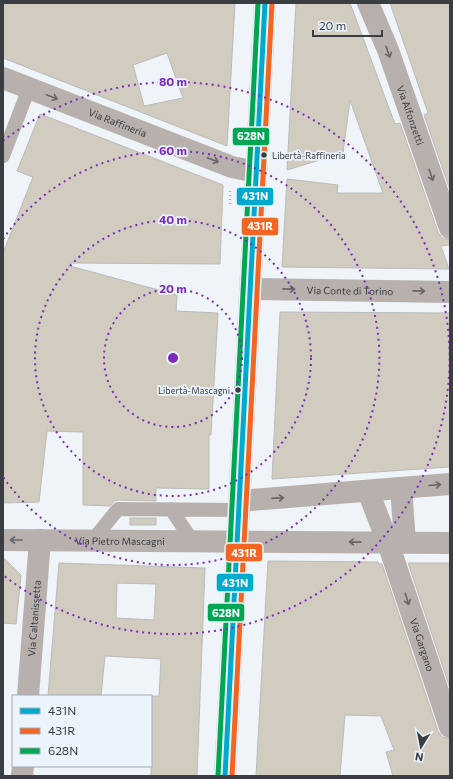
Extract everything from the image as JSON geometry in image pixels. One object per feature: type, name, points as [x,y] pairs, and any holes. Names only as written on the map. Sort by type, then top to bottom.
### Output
[{"type":"main road","points":[[225,776],[265,3]]},
{"type":"street","name":"Via Alfonzetti","points":[[368,3],[388,50],[450,228]]},
{"type":"street","name":"Via Raffineria","points":[[3,78],[232,167],[256,172]]},
{"type":"street","name":"Via Conte di Torino","points":[[250,289],[450,292]]},
{"type":"street","points":[[239,505],[450,484]]},
{"type":"street","points":[[396,549],[401,488]]},
{"type":"street","points":[[368,491],[396,549]]},
{"type":"street","name":"Via Pietro Mascagni","points":[[3,540],[237,541],[396,549],[450,543]]},
{"type":"street","name":"Via Caltanissetta","points":[[28,695],[40,540]]},
{"type":"street","name":"Via Gargano","points":[[396,549],[450,727]]},
{"type":"lane","points":[[3,156],[29,88]]},
{"type":"lane","points":[[93,540],[118,509],[171,509],[239,505]]},
{"type":"lane","points":[[171,509],[193,542]]},
{"type":"building","points":[[3,3],[235,3],[227,146],[3,58]],"holes":[[[167,53],[183,98],[144,106],[133,65]]]},
{"type":"building","points":[[296,3],[350,3],[395,124],[400,123],[438,232],[442,238],[450,240],[450,245],[441,246],[449,269],[282,267],[287,179],[338,185],[337,193],[383,193],[350,100],[343,153],[287,170]]},
{"type":"building","points":[[390,3],[450,3],[450,190],[424,115],[428,113]]},
{"type":"building","points":[[40,114],[223,185],[220,264],[71,263],[70,266],[177,295],[176,311],[218,313],[211,435],[209,435],[209,489],[156,488],[156,501],[118,500],[114,501],[110,506],[83,505],[83,432],[47,431],[39,502],[3,503],[3,253],[33,177],[17,171]]},
{"type":"building","points":[[280,312],[450,313],[450,467],[272,479]]},
{"type":"building","points":[[130,518],[156,518],[156,525],[130,525]]},
{"type":"building","points":[[3,557],[21,575],[16,624],[3,623]]},
{"type":"building","points":[[268,561],[378,562],[379,564],[382,564],[438,731],[442,737],[450,739],[450,776],[393,776],[386,752],[394,750],[381,716],[345,715],[340,776],[256,776]]},
{"type":"building","points":[[59,563],[205,568],[197,776],[151,776],[152,696],[159,696],[161,659],[105,656],[101,695],[48,695]],"holes":[[[117,583],[156,584],[154,620],[116,618]]]},
{"type":"building","points":[[408,563],[450,563],[450,688]]},
{"type":"transit line","name":"628N","points":[[218,776],[258,3]]},
{"type":"transit line","name":"431N","points":[[225,776],[265,3]]},
{"type":"transit line","name":"431R","points":[[232,776],[272,3]]},
{"type":"place","name":"Libertà-Raffineria","points":[[264,155]]},
{"type":"place","name":"Libertà-Mascagni","points":[[238,390]]}]
